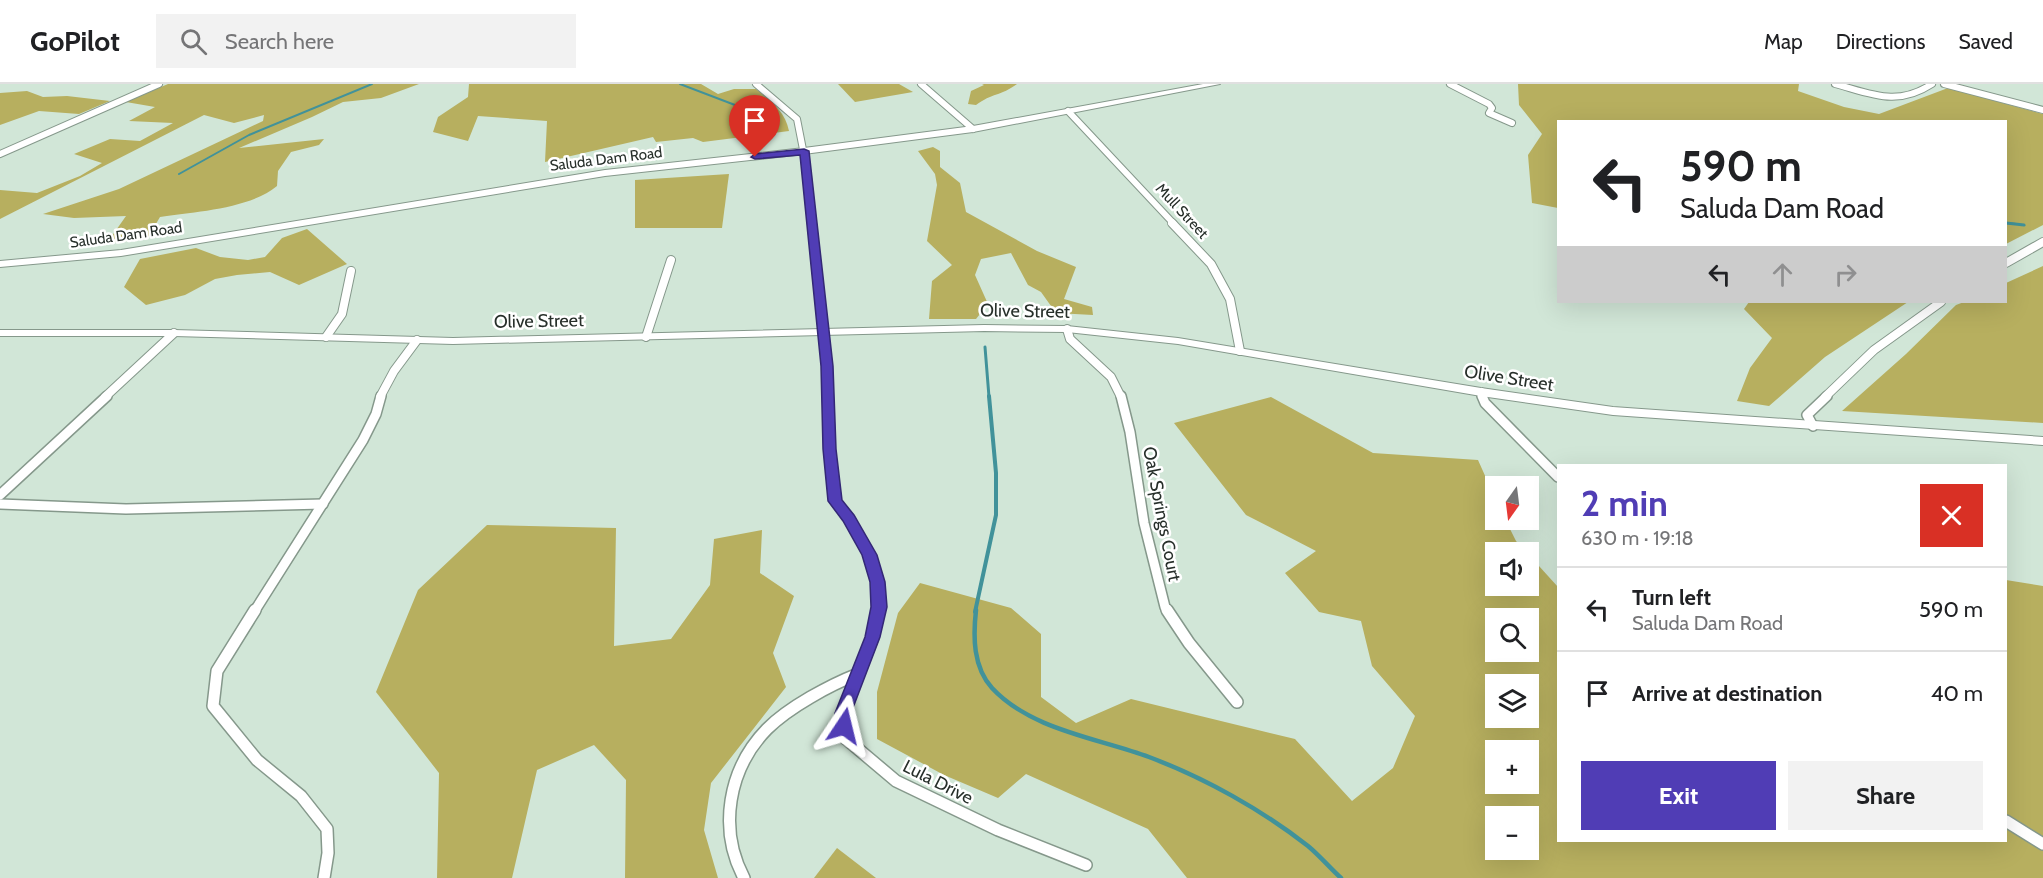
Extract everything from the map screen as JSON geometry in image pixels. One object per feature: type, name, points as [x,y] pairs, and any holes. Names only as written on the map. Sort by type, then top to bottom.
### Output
[{"type":"street","points":[[0,154],[159,84]]},
{"type":"street","name":"Lula Drive","points":[[756,84],[797,119],[804,151],[827,366],[829,449],[835,501],[849,518],[869,555],[877,582],[879,607],[873,637],[843,713],[845,738],[896,781],[998,830],[1086,865]]},
{"type":"street","points":[[921,84],[973,129]]},
{"type":"street","name":"Saluda Dam Road","points":[[0,264],[121,253],[606,172],[804,151],[973,129],[1185,86],[1216,84]]},
{"type":"street","points":[[1450,84],[1489,104],[1492,108],[1489,113],[1512,123]]},
{"type":"street","points":[[1835,84],[1895,99],[1916,96],[1932,84]]},
{"type":"street","points":[[1944,84],[2043,110]]},
{"type":"street","name":"Mull Street","points":[[1068,111],[1211,264],[1230,299],[1240,351]]},
{"type":"street","points":[[2007,262],[2043,242]]},
{"type":"street","points":[[646,338],[671,260]]},
{"type":"street","points":[[326,338],[342,314],[351,271]]},
{"type":"street","points":[[1813,426],[1807,415],[1874,350],[1940,303]]},
{"type":"street","name":"Olive Street","points":[[0,333],[174,333],[417,340],[646,338],[984,328],[1067,329],[1134,335],[1481,392],[1613,411],[2043,441]]},
{"type":"street","name":"Oak Springs Court","points":[[1067,329],[1070,339],[1111,377],[1121,396],[1130,432],[1144,523],[1165,607],[1189,644],[1237,702]]},
{"type":"street","points":[[0,495],[174,333]]},
{"type":"street","points":[[324,878],[328,853],[327,829],[301,795],[257,760],[213,706],[217,671],[363,440],[376,414],[382,391],[417,340]]},
{"type":"street","points":[[1481,392],[1485,403],[1557,476]]},
{"type":"street","points":[[0,504],[126,509],[323,504]]},
{"type":"street","points":[[744,878],[732,853],[728,832],[736,783],[748,753],[769,727],[842,679],[858,674]]},
{"type":"street","points":[[2007,822],[2043,844]]},
{"type":"shaded area","points":[[168,84],[419,84],[381,98],[343,102],[239,148],[324,139],[319,145],[291,152],[278,171],[277,186],[266,194],[237,205],[160,217],[147,239],[107,243],[126,216],[74,218],[43,214],[119,189],[263,121],[264,115],[234,123],[204,115],[0,219],[0,190],[37,193],[80,176],[102,163],[74,154],[110,139],[140,141],[173,123],[129,121],[155,107],[126,102]]},
{"type":"shaded area","points":[[469,84],[701,84],[718,94],[734,89],[756,89],[781,112],[789,131],[703,142],[693,138],[656,142],[653,137],[545,162],[547,121],[478,116],[468,141],[433,132],[438,117],[468,97]]},
{"type":"shaded area","points":[[838,84],[899,84],[913,92],[855,102]]},
{"type":"shaded area","points":[[982,84],[1017,84],[976,105],[968,104],[971,91],[984,85]]},
{"type":"shaded area","points":[[1518,84],[1799,84],[1798,91],[1844,107],[1879,114],[1948,88],[2043,114],[2043,225],[2007,243],[2007,120],[1557,120],[1557,208],[1532,203],[1528,155],[1542,134],[1519,105]]},
{"type":"shaded area","points":[[27,91],[43,97],[67,96],[110,101],[79,114],[39,111],[0,125],[0,93]]},
{"type":"shaded area","points":[[933,147],[940,151],[940,167],[960,183],[966,212],[1037,251],[1076,267],[1064,299],[1092,307],[1093,315],[1056,313],[1041,292],[1028,285],[1011,253],[981,259],[975,275],[988,304],[976,319],[929,319],[932,281],[952,265],[927,241],[937,185],[935,174],[918,151]]},
{"type":"shaded area","points":[[729,174],[722,228],[635,228],[635,180]]},
{"type":"shaded area","points":[[307,229],[347,264],[299,285],[270,272],[215,279],[185,295],[146,305],[124,287],[140,259],[196,248],[220,257],[248,260],[265,257],[282,238]]},
{"type":"shaded area","points":[[2043,266],[2043,423],[1842,411],[1906,354],[1956,305],[2007,303],[2007,283]]},
{"type":"shaded area","points":[[1748,303],[1906,303],[1825,357],[1769,406],[1737,401],[1750,368],[1772,338],[1744,309]]},
{"type":"shaded area","points":[[1271,397],[1373,453],[1478,460],[1485,476],[1485,530],[1510,530],[1517,542],[1485,542],[1485,596],[1539,596],[1539,566],[1557,586],[1557,842],[2007,842],[2007,580],[2043,586],[2043,878],[1187,878],[1148,829],[1026,774],[998,798],[944,775],[877,739],[877,692],[898,613],[920,583],[1011,608],[1041,634],[1041,697],[1076,723],[1131,699],[1295,739],[1352,801],[1393,768],[1415,716],[1372,666],[1361,621],[1319,612],[1285,573],[1316,551],[1246,515],[1174,423]]},
{"type":"shaded area","points":[[487,525],[616,528],[614,646],[671,639],[710,585],[714,539],[762,530],[760,573],[794,596],[773,653],[786,687],[711,783],[704,830],[718,878],[625,878],[626,780],[594,745],[537,770],[512,878],[437,878],[439,773],[376,692],[418,590]]},
{"type":"shaded area","points":[[837,848],[876,878],[814,878]]},
{"type":"waterway","points":[[179,174],[249,135],[372,84]]},
{"type":"waterway","points":[[680,84],[735,105]]},
{"type":"waterway","points":[[2007,223],[2016,224]]},
{"type":"waterway","points":[[2007,223],[2024,225]]},
{"type":"waterway","points":[[985,347],[989,397]]},
{"type":"waterway","points":[[975,612],[996,515],[996,473],[989,396]]},
{"type":"waterway","points":[[976,610],[975,641],[981,671],[992,688],[1008,702],[1045,723],[1149,757],[1212,785],[1290,833],[1312,850],[1341,878]]},
{"type":"route","points":[[755,157],[804,151],[827,366],[829,449],[835,482],[835,501],[849,518],[869,555],[877,582],[879,607],[873,637],[843,713],[844,726]]}]
